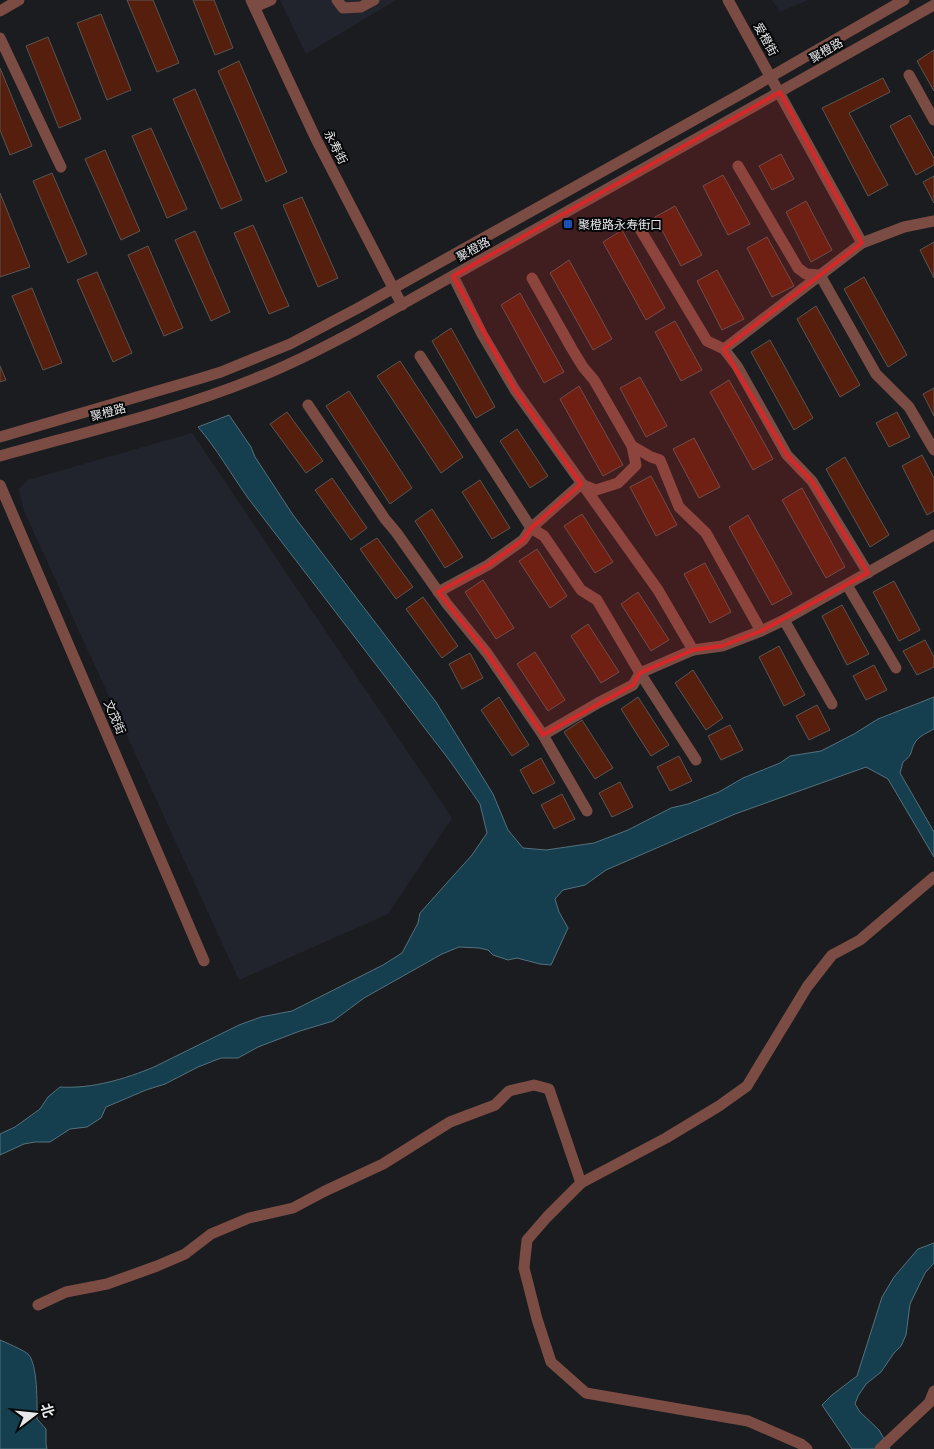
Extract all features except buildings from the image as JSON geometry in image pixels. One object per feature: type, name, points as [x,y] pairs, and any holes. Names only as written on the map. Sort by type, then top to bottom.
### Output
[{"type":"street","points":[[0,11],[19,0]]},
{"type":"street","points":[[253,4],[271,0]]},
{"type":"street","points":[[337,0],[343,8],[361,7],[374,0]]},
{"type":"street","name":"爱橙街","points":[[728,0],[862,243]]},
{"type":"street","name":"聚橙路","points":[[0,437],[221,372],[290,344],[392,289],[904,0]]},
{"type":"street","points":[[910,0],[918,14]]},
{"type":"street","name":"永寿街","points":[[253,4],[316,139],[392,289],[402,305]]},
{"type":"street","name":"聚橙路","points":[[0,456],[200,399],[253,380],[312,353],[402,305],[934,5]]},
{"type":"street","points":[[0,38],[61,167]]},
{"type":"street","points":[[909,75],[934,120]]},
{"type":"street","points":[[738,166],[798,268],[806,274],[820,275]]},
{"type":"street","points":[[724,349],[862,243],[904,227],[934,221]]},
{"type":"street","points":[[637,224],[707,341],[724,349],[737,366],[788,455],[812,481],[868,573]]},
{"type":"street","points":[[820,275],[876,374],[909,407],[934,450]]},
{"type":"street","points":[[453,276],[482,334],[515,390],[658,590],[693,650]]},
{"type":"street","points":[[532,278],[572,350],[594,380],[632,446],[636,464],[618,483],[596,490],[581,484]]},
{"type":"street","points":[[420,356],[530,528],[544,536],[581,590],[597,600],[696,760]]},
{"type":"street","points":[[308,404],[385,519],[438,592],[487,653],[543,736],[588,811]]},
{"type":"street","points":[[632,446],[660,460],[679,507],[706,533],[761,631]]},
{"type":"street","points":[[438,592],[488,565],[523,540],[530,528],[581,484]]},
{"type":"street","name":"文茂街","points":[[0,485],[204,961]]},
{"type":"street","points":[[543,736],[598,703],[633,685],[640,672],[693,650],[722,646],[761,631],[784,620],[934,535]]},
{"type":"street","points":[[847,585],[896,668]]},
{"type":"street","points":[[784,620],[832,704]]},
{"type":"street","points":[[807,1449],[801,1444],[748,1421],[586,1393],[551,1362],[537,1319],[524,1268],[527,1240],[581,1183],[666,1138],[719,1106],[747,1086],[808,987],[832,955],[860,940],[934,877]]},
{"type":"street","points":[[38,1305],[66,1292],[106,1284],[157,1266],[185,1254],[211,1234],[249,1218],[293,1208],[325,1190],[382,1164],[450,1122],[495,1106],[509,1092],[534,1084],[549,1089],[581,1183]]},
{"type":"street","points":[[880,1449],[928,1403],[934,1390]]},
{"type":"highlighted area","points":[[780,92],[862,243],[724,349],[787,455],[812,481],[868,573],[761,631],[722,646],[693,650],[640,673],[633,685],[543,735],[487,653],[438,592],[488,565],[523,540],[531,528],[581,484],[515,390],[453,276]]},
{"type":"shaded area","points":[[280,0],[396,0],[306,54]]},
{"type":"shaded area","points":[[772,0],[808,0],[780,12]]},
{"type":"shaded area","points":[[192,433],[452,818],[388,914],[239,980],[24,511],[19,489],[28,480]]},
{"type":"water","points":[[229,415],[293,515],[436,702],[493,794],[508,830],[523,848],[546,850],[594,843],[628,830],[671,808],[688,804],[719,792],[743,778],[780,763],[790,756],[821,751],[878,719],[934,697],[934,729],[916,741],[911,754],[903,762],[900,773],[934,832],[934,857],[888,779],[866,767],[735,814],[606,870],[585,885],[563,890],[555,899],[559,912],[568,928],[551,965],[517,958],[508,960],[493,955],[488,950],[459,947],[442,954],[364,998],[333,1021],[258,1047],[238,1058],[221,1058],[198,1067],[165,1084],[106,1107],[101,1118],[87,1127],[70,1129],[50,1142],[24,1144],[0,1155],[0,1134],[15,1127],[40,1109],[48,1097],[60,1087],[96,1085],[154,1067],[239,1025],[261,1017],[292,1011],[383,965],[402,953],[418,923],[420,913],[472,855],[487,833],[480,804],[450,761],[248,498],[198,427]]},
{"type":"water","points":[[934,1243],[934,1263],[925,1273],[910,1304],[906,1335],[901,1346],[881,1372],[866,1384],[855,1404],[860,1412],[879,1430],[890,1449],[852,1449],[822,1405],[857,1376],[882,1297],[894,1277],[918,1249]]},
{"type":"water","points":[[0,1340],[28,1354],[31,1359],[34,1366],[36,1385],[37,1419],[46,1429],[47,1449],[0,1449]]},
{"type":"place","name":"聚橙路永寿街口","points":[[568,224]]}]
